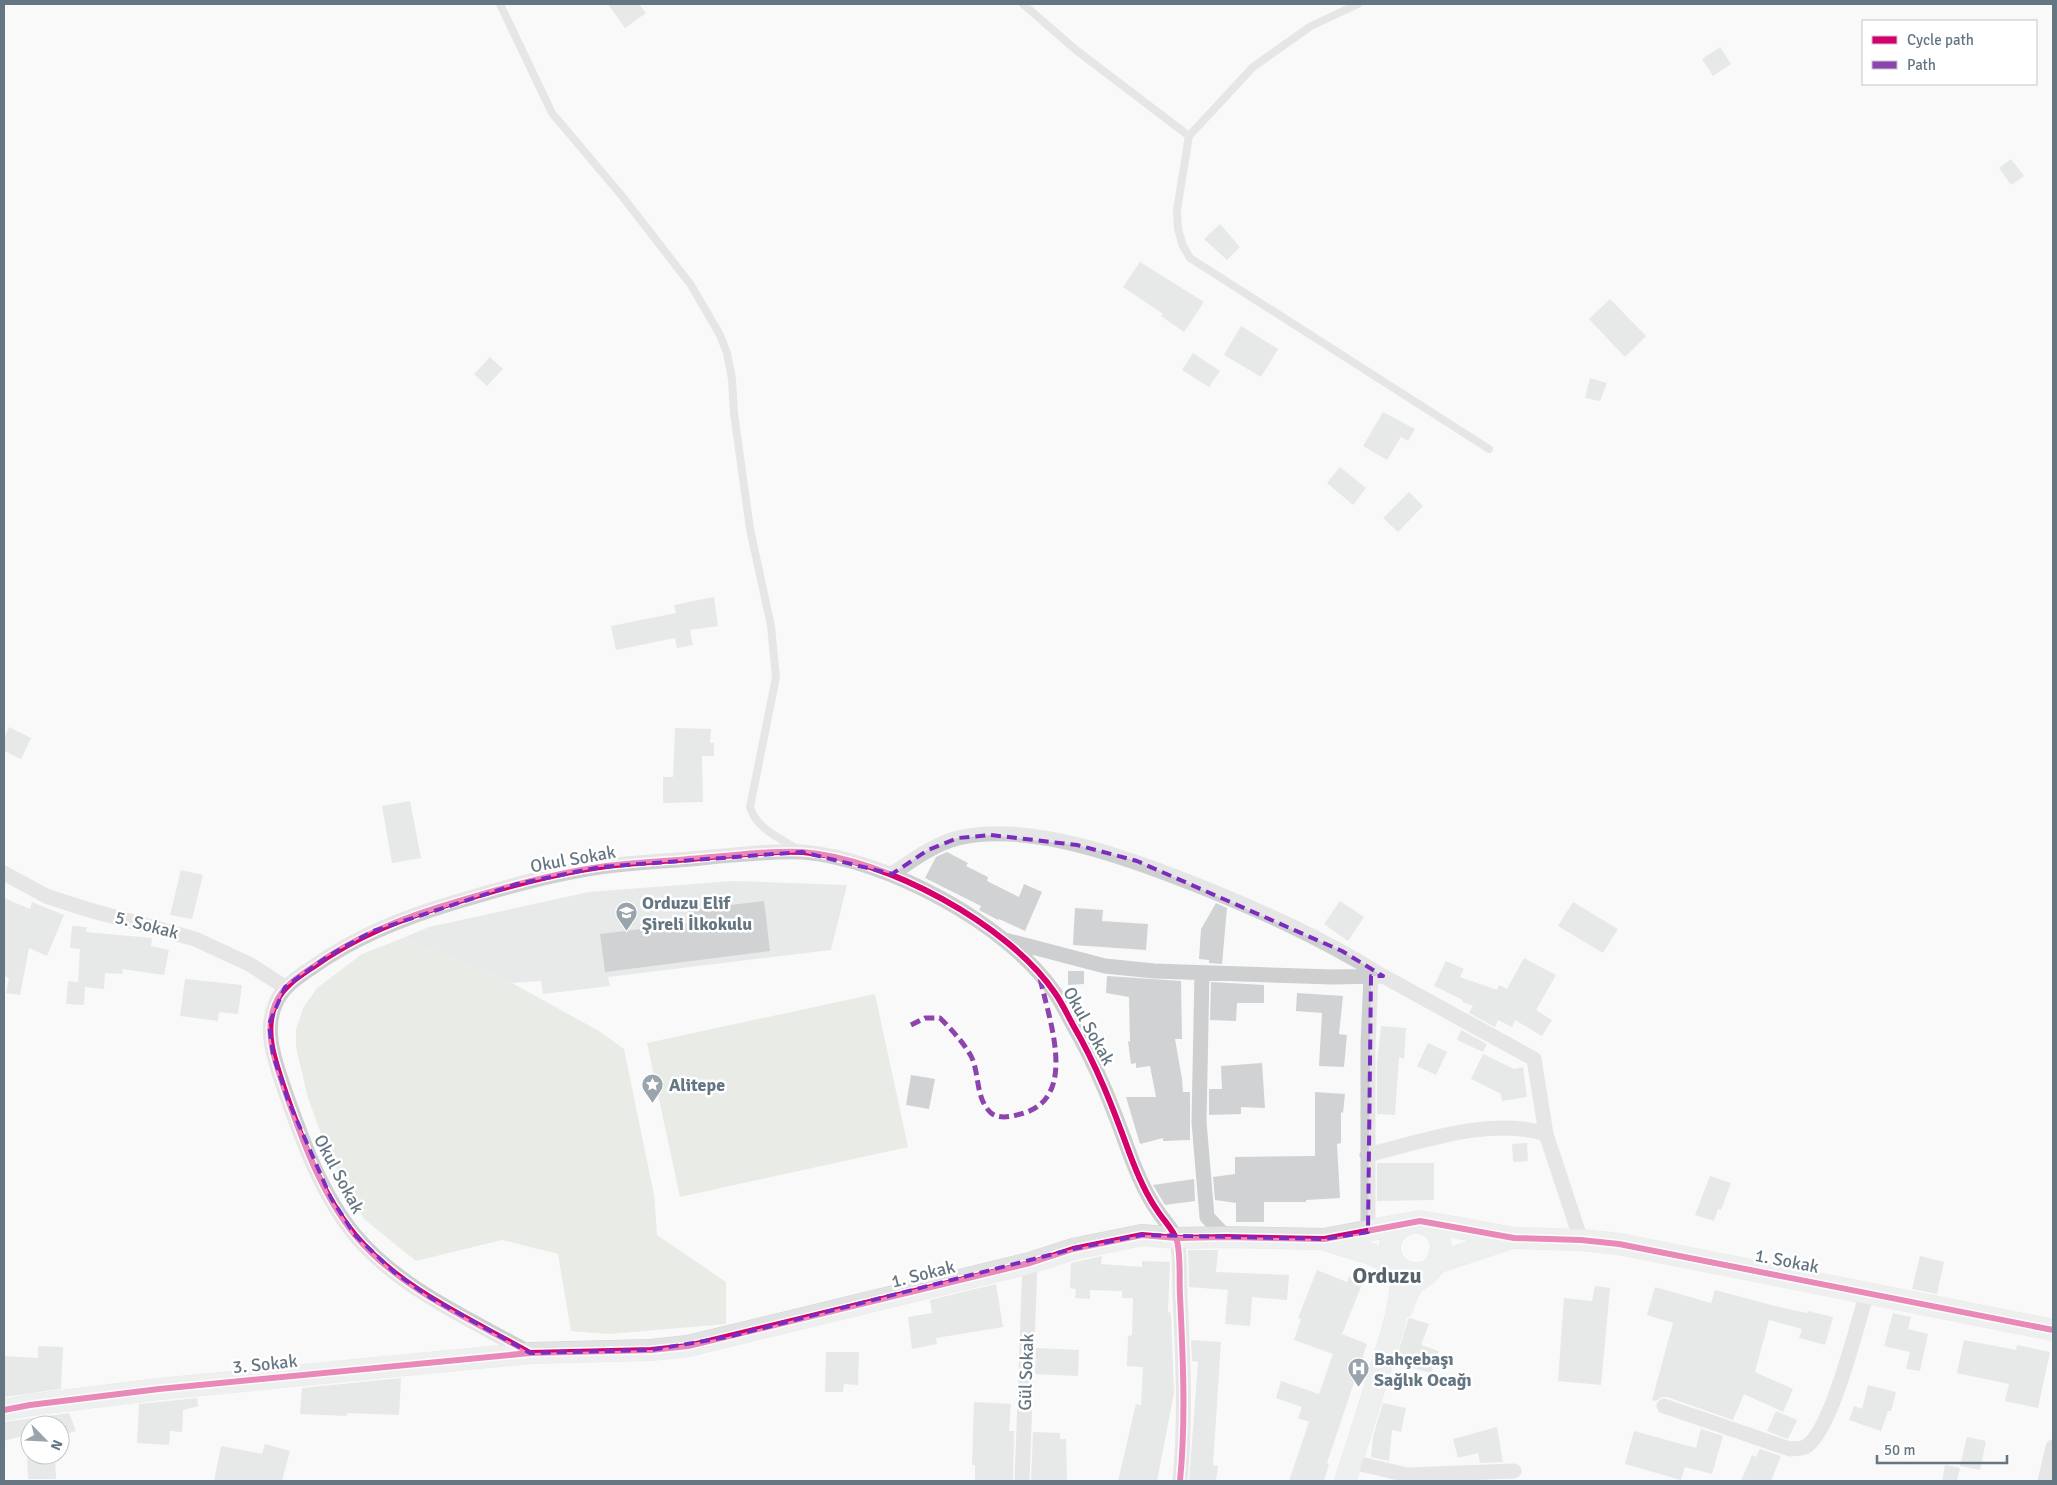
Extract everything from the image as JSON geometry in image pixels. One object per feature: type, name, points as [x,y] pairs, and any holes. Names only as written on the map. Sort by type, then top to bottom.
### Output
[{"type":"street","points":[[892,874],[928,850],[958,838],[991,834],[1031,836],[1077,845],[1137,861],[1222,895],[1314,936],[1377,976],[1534,1059],[1546,1134],[1581,1240]]},
{"type":"street","name":"Okul Sokak","points":[[530,1353],[431,1298],[394,1272],[355,1235],[336,1206],[307,1148],[273,1055],[269,1024],[275,1002],[285,986],[328,956],[373,931],[431,910],[517,884],[600,867],[740,855],[802,852],[845,860],[892,874],[967,913],[1004,940],[1039,972],[1056,994],[1092,1056],[1117,1114],[1131,1157],[1153,1206],[1177,1238]]},
{"type":"street","name":"5. Sokak","points":[[4,873],[46,896],[86,909],[195,938],[249,964],[285,986]]},
{"type":"street","points":[[1004,940],[1105,966],[1333,977],[1377,976]]},
{"type":"street","points":[[1202,972],[1200,1122],[1207,1217],[1226,1236]]},
{"type":"street","points":[[1368,1232],[1367,1155],[1377,976]]},
{"type":"street","points":[[1367,1155],[1468,1132],[1501,1128],[1530,1129],[1546,1134]]},
{"type":"street","points":[[1324,1239],[1420,1221],[1514,1238]]},
{"type":"street","points":[[1391,1331],[1416,1281],[1426,1276],[1440,1255],[1442,1246],[1440,1238],[1434,1230],[1426,1225],[1411,1222],[1396,1230],[1392,1237],[1390,1254],[1399,1268],[1400,1288],[1391,1331],[1349,1471],[1407,1475],[1514,1471]]},
{"type":"street","name":"1. Sokak","points":[[530,1353],[650,1350],[688,1346],[1030,1263],[1073,1249],[1114,1240],[1142,1236],[1324,1239]]},
{"type":"street","points":[[1177,1238],[1184,1420],[1180,1481]]},
{"type":"street","points":[[1324,1239],[1371,1254],[1414,1274],[1514,1238]]},
{"type":"street","name":"1. Sokak","points":[[1514,1238],[1581,1240],[1619,1244],[2053,1330]]},
{"type":"street","name":"Gül Sokak","points":[[1022,1481],[1030,1263]]},
{"type":"street","points":[[1664,1406],[1790,1449],[1804,1447],[1815,1438],[1827,1417],[1851,1349],[1867,1292]]},
{"type":"street","name":"3. Sokak","points":[[4,1410],[159,1389],[530,1353]]},
{"type":"street","points":[[2045,1481],[2053,1447]]},
{"type":"lane","points":[[500,4],[552,113],[622,196],[680,270],[710,315],[727,353],[732,379],[734,413],[750,528],[774,649],[776,677],[750,807],[754,818],[762,827],[802,852]]},
{"type":"lane","points":[[1023,4],[1076,50],[1189,136]]},
{"type":"lane","points":[[1358,4],[1310,26],[1253,67],[1189,136],[1177,210],[1178,229],[1183,246],[1190,258],[1489,449]]},
{"type":"highlighted area","points":[[991,835],[1077,845],[1137,861],[1342,951],[1383,976],[1371,976],[1368,1232],[1324,1239],[1142,1235],[1073,1249],[728,1337],[651,1350],[530,1353],[431,1298],[394,1272],[355,1235],[331,1198],[288,1100],[273,1055],[269,1024],[285,987],[328,956],[373,931],[517,884],[600,867],[802,852],[892,874],[928,850],[958,838]]},
{"type":"shaded area","name":"Orduzu Elif Şireli İlkokulu","points":[[733,881],[847,885],[831,950],[608,977],[610,986],[543,994],[541,981],[512,983],[403,938],[429,927],[589,892]]},
{"type":"shaded area","points":[[403,938],[512,983],[599,1031],[624,1049],[654,1195],[657,1235],[726,1282],[726,1324],[609,1334],[571,1331],[558,1254],[502,1240],[416,1261],[364,1219],[327,1150],[308,1098],[296,1047],[296,1030],[303,1008],[317,988],[362,954]]},
{"type":"shaded area","points":[[875,994],[908,1147],[680,1197],[647,1043]]},
{"type":"building","points":[[608,4],[639,4],[646,13],[625,28]]},
{"type":"building","points":[[1720,47],[1731,64],[1713,76],[1702,59]]},
{"type":"building","points":[[2011,159],[2024,176],[2011,185],[1999,168]]},
{"type":"building","points":[[1220,224],[1240,247],[1227,260],[1204,239]]},
{"type":"building","points":[[1140,262],[1204,302],[1184,332],[1161,316],[1163,314],[1123,287]]},
{"type":"building","points":[[1610,299],[1646,336],[1625,357],[1589,319]]},
{"type":"building","points":[[1241,326],[1278,349],[1261,377],[1224,355]]},
{"type":"building","points":[[1193,353],[1220,371],[1209,387],[1182,370]]},
{"type":"building","points":[[490,357],[503,369],[487,386],[474,374]]},
{"type":"building","points":[[1590,378],[1607,383],[1600,401],[1585,398]]},
{"type":"building","points":[[1383,412],[1415,429],[1408,441],[1401,437],[1387,460],[1363,446]]},
{"type":"building","points":[[1340,467],[1366,488],[1353,505],[1327,483]]},
{"type":"building","points":[[1409,492],[1423,506],[1398,532],[1383,518]]},
{"type":"building","points":[[714,597],[718,626],[690,630],[693,645],[677,648],[675,638],[616,650],[611,626],[676,613],[674,605]]},
{"type":"building","points":[[9,727],[31,738],[21,759],[4,751],[4,739]]},
{"type":"building","points":[[675,728],[711,729],[710,743],[714,743],[714,756],[702,756],[703,802],[663,803],[663,777],[673,777]]},
{"type":"building","points":[[410,801],[421,858],[392,863],[382,806]]},
{"type":"building","points":[[947,852],[968,863],[966,866],[988,877],[987,881],[1019,897],[1024,884],[1042,892],[1025,931],[979,910],[981,906],[925,878],[936,857]]},
{"type":"building","points":[[181,870],[203,875],[192,919],[170,915]]},
{"type":"building","points":[[4,898],[30,909],[32,902],[64,915],[47,956],[29,948],[20,995],[6,993],[9,978],[4,976]]},
{"type":"building","points":[[764,901],[770,951],[605,972],[600,934],[691,923],[689,910]]},
{"type":"building","points":[[1340,901],[1364,917],[1348,941],[1324,924]]},
{"type":"building","points":[[1573,902],[1618,929],[1603,953],[1558,926]]},
{"type":"building","points":[[1216,903],[1227,908],[1222,964],[1209,963],[1209,960],[1199,959],[1201,929]]},
{"type":"building","points":[[1075,908],[1103,910],[1102,921],[1148,924],[1146,950],[1073,945]]},
{"type":"building","points":[[72,926],[87,927],[86,932],[152,938],[151,946],[169,950],[164,975],[122,969],[123,974],[105,973],[104,989],[85,987],[84,1005],[66,1004],[68,981],[78,982],[80,949],[70,948]]},
{"type":"building","points":[[1524,958],[1556,975],[1536,1010],[1552,1020],[1542,1036],[1515,1020],[1512,1027],[1498,1020],[1495,1027],[1469,1013],[1473,1006],[1434,986],[1446,961],[1464,969],[1460,977],[1497,990],[1499,985],[1507,989]]},
{"type":"building","points":[[1068,971],[1084,971],[1084,984],[1068,985]]},
{"type":"building","points":[[1107,976],[1181,981],[1182,1039],[1175,1039],[1183,1092],[1190,1092],[1190,1140],[1163,1141],[1163,1138],[1140,1144],[1126,1097],[1156,1097],[1150,1066],[1136,1068],[1136,1063],[1131,1064],[1128,1041],[1130,1042],[1129,997],[1106,993]]},
{"type":"building","points":[[185,979],[242,985],[238,1014],[219,1012],[218,1021],[180,1016]]},
{"type":"building","points":[[1211,982],[1264,985],[1264,1003],[1237,1003],[1236,1021],[1210,1020]]},
{"type":"building","points":[[1297,993],[1343,996],[1339,1034],[1347,1035],[1344,1067],[1319,1066],[1322,1013],[1296,1011]]},
{"type":"building","points":[[1381,1026],[1406,1028],[1404,1059],[1399,1057],[1395,1115],[1377,1114],[1377,1062]]},
{"type":"building","points":[[1461,1030],[1487,1044],[1483,1052],[1457,1040]]},
{"type":"building","points":[[1428,1043],[1447,1052],[1436,1075],[1417,1066]]},
{"type":"building","points":[[1483,1054],[1514,1069],[1523,1067],[1527,1097],[1502,1101],[1501,1094],[1471,1079]]},
{"type":"building","points":[[1262,1063],[1265,1108],[1241,1107],[1241,1114],[1209,1115],[1209,1089],[1222,1089],[1221,1066]]},
{"type":"building","points":[[911,1075],[935,1079],[929,1109],[906,1105]]},
{"type":"building","points":[[1315,1092],[1345,1094],[1343,1113],[1341,1112],[1341,1143],[1337,1144],[1340,1198],[1306,1200],[1306,1202],[1264,1202],[1264,1222],[1236,1222],[1236,1203],[1215,1200],[1213,1177],[1235,1174],[1235,1157],[1315,1156]]},
{"type":"building","points":[[1527,1143],[1528,1161],[1513,1162],[1512,1144]]},
{"type":"building","points":[[1377,1163],[1434,1163],[1434,1200],[1377,1201]]},
{"type":"building","points":[[1710,1176],[1731,1183],[1721,1210],[1718,1209],[1714,1221],[1695,1215]]},
{"type":"building","points":[[1194,1179],[1195,1201],[1165,1205],[1153,1185]]},
{"type":"building","points":[[1188,1250],[1218,1250],[1216,1272],[1289,1275],[1287,1300],[1252,1297],[1250,1326],[1225,1324],[1228,1290],[1189,1287]]},
{"type":"building","points":[[1102,1256],[1101,1264],[1142,1267],[1142,1261],[1170,1262],[1168,1312],[1171,1313],[1174,1393],[1157,1481],[1118,1481],[1136,1404],[1141,1405],[1143,1367],[1127,1366],[1128,1336],[1132,1335],[1133,1298],[1122,1298],[1122,1291],[1090,1290],[1090,1299],[1075,1298],[1076,1289],[1070,1288],[1071,1263]]},
{"type":"building","points":[[1920,1256],[1944,1262],[1937,1294],[1912,1289]]},
{"type":"building","points":[[1317,1270],[1347,1282],[1349,1277],[1363,1282],[1342,1334],[1367,1344],[1327,1463],[1329,1464],[1324,1481],[1289,1481],[1309,1422],[1298,1418],[1302,1407],[1276,1398],[1281,1381],[1319,1394],[1333,1354],[1294,1340],[1301,1319],[1298,1318]]},
{"type":"building","points":[[996,1284],[1003,1327],[936,1338],[937,1344],[912,1349],[908,1317],[932,1313],[930,1300]]},
{"type":"building","points":[[1595,1286],[1610,1288],[1601,1385],[1558,1381],[1564,1298],[1592,1301]]},
{"type":"building","points":[[1655,1287],[1711,1303],[1715,1290],[1779,1307],[1833,1317],[1825,1345],[1799,1338],[1802,1329],[1769,1320],[1755,1372],[1793,1389],[1783,1412],[1744,1394],[1733,1420],[1667,1397],[1662,1397],[1656,1401],[1652,1400],[1673,1323],[1647,1315]]},
{"type":"building","points":[[1893,1313],[1911,1317],[1908,1329],[1928,1334],[1920,1371],[1906,1369],[1910,1352],[1884,1346]]},
{"type":"building","points":[[1408,1319],[1429,1324],[1421,1345],[1439,1351],[1431,1373],[1395,1363]]},
{"type":"building","points":[[1191,1340],[1221,1342],[1213,1465],[1218,1466],[1216,1481],[1189,1481],[1198,1362],[1192,1361]]},
{"type":"building","points":[[1964,1340],[2016,1350],[2017,1345],[2050,1352],[2038,1408],[2005,1401],[2009,1384],[1957,1373]]},
{"type":"building","points":[[38,1346],[63,1347],[61,1389],[4,1397],[4,1356],[38,1358]]},
{"type":"building","points":[[1036,1348],[1079,1350],[1078,1376],[1035,1374]]},
{"type":"building","points":[[826,1352],[859,1352],[858,1385],[844,1384],[843,1392],[825,1392]]},
{"type":"building","points":[[401,1378],[399,1415],[347,1413],[347,1416],[300,1414],[302,1388]]},
{"type":"building","points":[[1868,1385],[1896,1392],[1891,1411],[1888,1411],[1881,1431],[1849,1420],[1854,1406],[1862,1409]]},
{"type":"building","points":[[197,1398],[198,1406],[183,1410],[182,1432],[170,1431],[169,1445],[137,1443],[139,1404]]},
{"type":"building","points":[[974,1402],[1011,1404],[1009,1431],[1014,1431],[1013,1481],[975,1481],[975,1465],[972,1465]]},
{"type":"building","points":[[1383,1403],[1406,1408],[1401,1432],[1392,1430],[1389,1461],[1371,1457],[1373,1436]]},
{"type":"building","points":[[1776,1411],[1797,1420],[1788,1439],[1767,1431]]},
{"type":"building","points":[[70,1416],[76,1431],[70,1433]]},
{"type":"building","points":[[20,1420],[20,1437],[4,1441],[4,1422]]},
{"type":"building","points":[[1497,1427],[1503,1462],[1480,1463],[1478,1453],[1458,1458],[1453,1439]]},
{"type":"building","points":[[1701,1429],[1723,1436],[1712,1474],[1685,1467],[1681,1480],[1625,1464],[1634,1431],[1696,1448]]},
{"type":"building","points":[[1033,1432],[1060,1433],[1060,1439],[1066,1439],[1067,1481],[1031,1481]]},
{"type":"building","points":[[1967,1437],[1986,1441],[1980,1470],[1960,1466]]},
{"type":"building","points":[[265,1444],[290,1451],[282,1481],[214,1481],[221,1446],[262,1454]]},
{"type":"building","points":[[1760,1449],[1781,1456],[1771,1481],[1741,1481],[1752,1455],[1756,1457]]},
{"type":"building","points":[[27,1465],[55,1465],[56,1479],[28,1479]]},
{"type":"building","points":[[1945,1465],[1960,1468],[1957,1481],[1942,1481]]},
{"type":"marked path","points":[[911,1025],[925,1018],[940,1018],[957,1036],[971,1056],[982,1100],[991,1113],[1003,1117],[1024,1113],[1041,1104],[1051,1090],[1055,1073],[1056,1054],[1053,1033],[1040,978]]},
{"type":"cycle path","points":[[530,1353],[437,1302],[414,1287],[373,1254],[343,1219],[314,1168],[275,1061],[270,1027],[278,999],[291,983],[329,956],[382,928],[418,914],[527,882],[563,873],[600,867],[757,853],[803,852],[836,857],[871,867],[907,881],[976,919],[1007,942],[1034,967],[1055,993],[1082,1040],[1111,1103],[1145,1189],[1177,1241],[1183,1389],[1180,1481]]},
{"type":"cycle path","points":[[4,1410],[159,1389],[530,1353],[651,1350],[688,1346],[1030,1263],[1073,1249],[1142,1235],[1177,1238],[1324,1239],[1420,1221],[1514,1238],[1581,1240],[1619,1244],[2053,1330]]},
{"type":"place","name":"Orduzu Elif Şireli İlkokulu","points":[[626,932]]},
{"type":"place","name":"Alitepe","points":[[653,1104]]},
{"type":"place","name":"Bahçebaşı Sağlık Ocağı","points":[[1358,1388]]},
{"type":"district","name":"Orduzu","points":[[1387,1275]]}]
